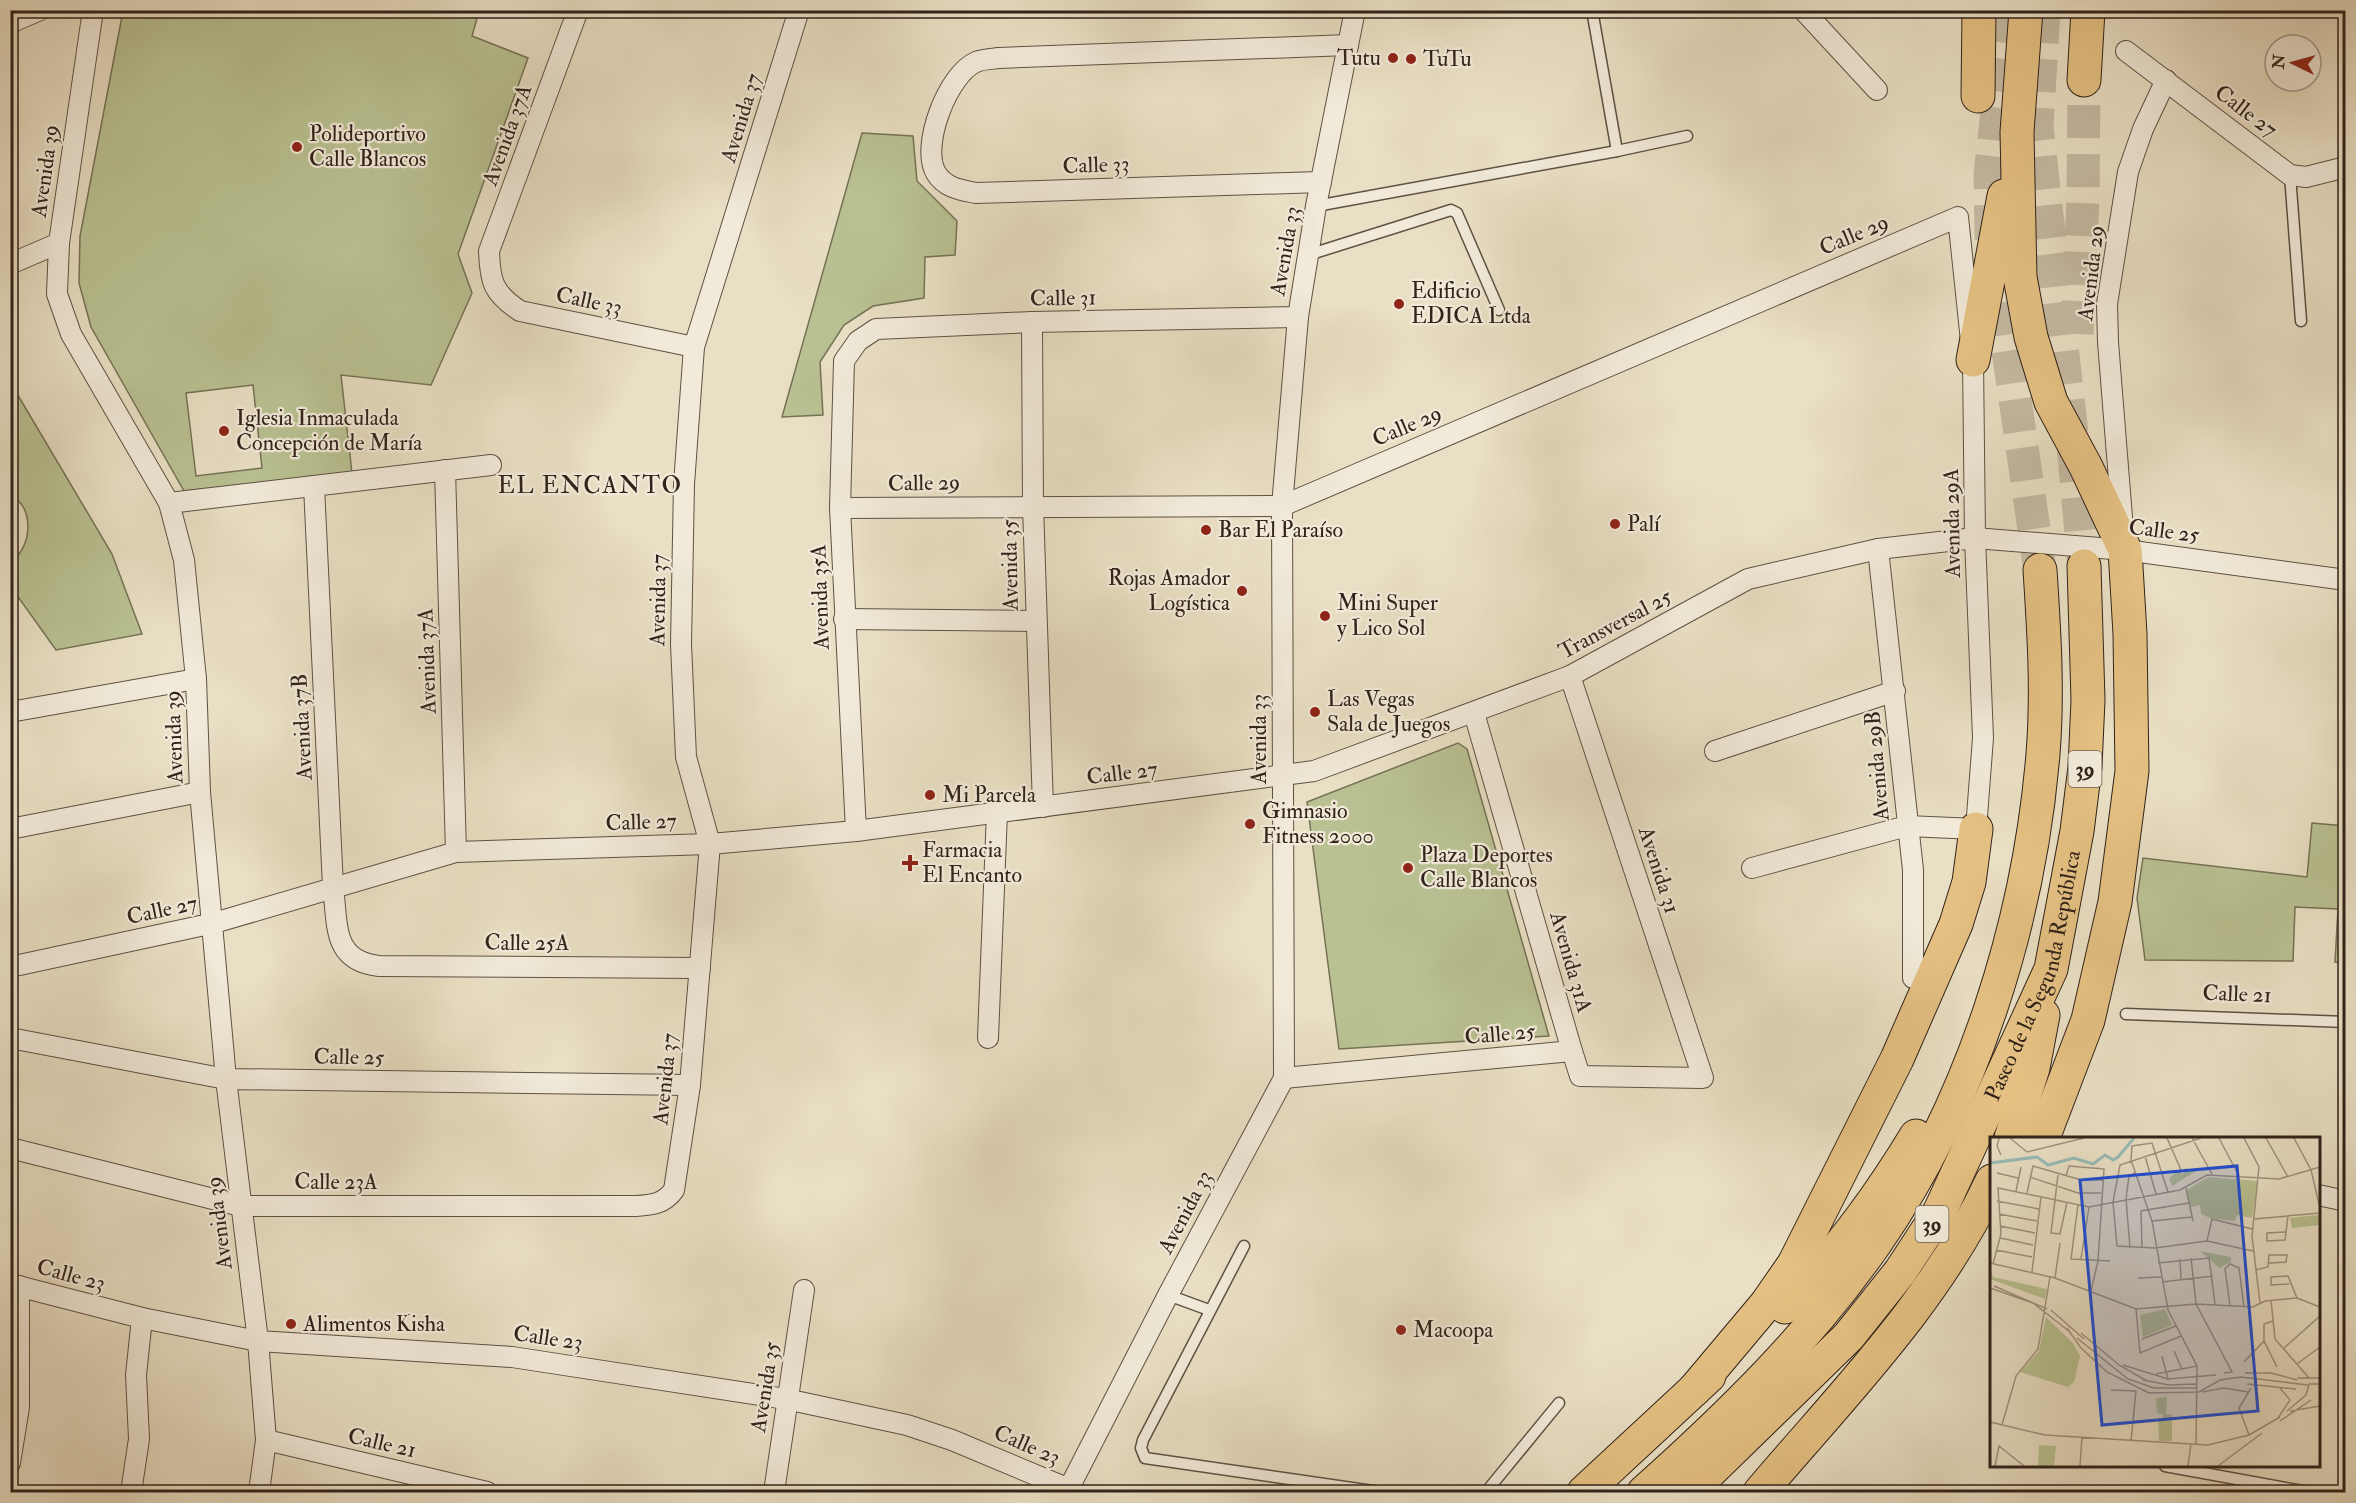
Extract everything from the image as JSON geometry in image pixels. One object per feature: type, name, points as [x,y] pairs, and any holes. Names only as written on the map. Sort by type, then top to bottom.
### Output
[{"type":"highway","points":[[1978,96],[1980,10]]},
{"type":"highway","points":[[2026,10],[2017,132],[2020,277],[2031,337],[2051,402],[2086,467],[2125,550],[2130,634],[2132,771],[2115,902],[2088,1020],[2043,1137]]},
{"type":"highway","points":[[2084,80],[2088,10]]},
{"type":"highway","points":[[1973,360],[2017,132]]},
{"type":"highway","name":"Paseo de la Segunda República","points":[[1644,1492],[1738,1426],[1849,1336],[1900,1272],[1940,1211],[2051,969],[2077,831],[2085,767],[2088,700],[2084,566]]},
{"type":"highway","name":"Paseo de la Segunda República","points":[[1689,1492],[1796,1343],[1876,1243],[1917,1178],[1949,1115],[1982,1028],[2012,937],[2036,825],[2046,699],[2046,652],[2040,570]]},
{"type":"highway","points":[[1694,1390],[1767,1303],[1794,1264],[1897,1059],[1956,924],[1969,882],[1976,829]]},
{"type":"highway","points":[[2011,1137],[2033,1068],[2051,969]]},
{"type":"highway","points":[[1584,1492],[1804,1288],[1896,1169],[1982,1028]]},
{"type":"highway","points":[[1760,1492],[1915,1310],[1955,1253],[1990,1185]]},
{"type":"highway","points":[[1771,1492],[1807,1462],[1856,1411],[1917,1340],[1990,1237]]},
{"type":"street","points":[[10,23],[40,10]]},
{"type":"street","name":"Avenida 39","points":[[93,10],[59,243],[57,294],[62,314],[169,503],[184,560],[196,679],[200,792],[226,1079],[258,1341],[266,1440],[259,1492]]},
{"type":"street","name":"Avenida 37A","points":[[490,277],[489,251],[578,10]]},
{"type":"street","name":"Avenida 37","points":[[668,1198],[677,1180],[690,1085],[710,843],[686,757],[681,644],[684,484],[694,347],[799,10]]},
{"type":"street","name":"Avenida 33","points":[[1068,1491],[1168,1295],[1284,1078],[1282,506],[1298,317],[1316,206],[1356,10]]},
{"type":"street","points":[[1803,10],[1876,90]]},
{"type":"street","name":"Calle 33","points":[[1321,182],[976,193],[953,188],[936,173],[930,147],[937,118],[957,78],[976,62],[999,58],[1348,45]]},
{"type":"street","name":"Calle 27","points":[[2126,51],[2290,175]]},
{"type":"street","name":"Avenida 29","points":[[2125,550],[2107,304],[2128,172],[2143,129],[2166,80]]},
{"type":"street","points":[[2290,175],[2306,177],[2346,167]]},
{"type":"street","name":"Avenida 29A","points":[[1958,217],[1973,360],[1975,538],[1983,738],[1976,829]]},
{"type":"street","name":"Calle 29","points":[[840,508],[1282,506],[1958,217]]},
{"type":"street","points":[[10,264],[59,243]]},
{"type":"street","name":"Calle 33","points":[[490,277],[501,298],[520,311],[694,347]]},
{"type":"street","name":"Calle 31","points":[[844,361],[858,341],[876,329],[1032,322],[1298,317]]},
{"type":"street","name":"Avenida 35","points":[[1032,322],[1033,506],[1043,807]]},
{"type":"street","name":"Avenida 35A","points":[[844,361],[840,508],[856,831]]},
{"type":"street","points":[[169,503],[491,465]]},
{"type":"street","name":"Avenida 37A","points":[[445,470],[456,852]]},
{"type":"street","name":"Avenida 37B","points":[[314,486],[333,887],[341,940],[346,952],[355,961]]},
{"type":"street","name":"Calle 25","points":[[1975,538],[2125,550],[2346,580]]},
{"type":"street","name":"Transversal 25","points":[[1283,777],[1314,771],[1570,676],[1748,579],[1878,549],[1975,538]]},
{"type":"street","name":"Avenida 29B","points":[[1878,549],[1913,870],[1913,978]]},
{"type":"street","points":[[844,619],[1036,621]]},
{"type":"street","name":"Avenida 31","points":[[1570,676],[1703,1078],[1580,1076],[1572,1051]]},
{"type":"street","points":[[10,712],[196,679]]},
{"type":"street","points":[[1714,751],[1895,691]]},
{"type":"street","name":"Avenida 31A","points":[[1474,713],[1572,1051]]},
{"type":"street","name":"Calle 27","points":[[10,967],[213,923],[456,852],[710,843],[856,831],[1283,777]]},
{"type":"street","points":[[10,830],[200,792]]},
{"type":"street","points":[[988,1038],[997,812]]},
{"type":"street","points":[[1752,868],[1907,826],[1976,829]]},
{"type":"street","name":"Calle 25A","points":[[355,961],[394,967],[700,968]]},
{"type":"street","name":"Calle 25","points":[[10,1038],[226,1079],[690,1085]]},
{"type":"street","name":"Calle 25","points":[[1284,1078],[1572,1051]]},
{"type":"street","name":"Calle 23A","points":[[10,1148],[241,1206],[636,1206],[660,1203],[668,1198]]},
{"type":"street","points":[[2320,1195],[2346,1201]]},
{"type":"street","points":[[10,1463],[19,1407],[15,1285]]},
{"type":"street","name":"Calle 23","points":[[15,1285],[142,1318],[258,1341],[512,1357],[786,1399],[907,1425],[952,1440],[1068,1491]]},
{"type":"street","name":"Avenida 35","points":[[774,1492],[804,1290]]},
{"type":"street","points":[[131,1492],[139,1439],[136,1375],[142,1318]]},
{"type":"street","name":"Calle 21","points":[[266,1440],[487,1492]]},
{"type":"lane","points":[[1592,10],[1617,151]]},
{"type":"lane","points":[[1316,206],[1687,136]]},
{"type":"lane","points":[[2290,175],[2301,321]]},
{"type":"lane","points":[[1308,255],[1451,210],[1457,213],[1499,310]]},
{"type":"lane","name":"Calle 21","points":[[2126,1014],[2346,1022]]},
{"type":"lane","points":[[1244,1246],[1143,1440],[1141,1448],[1145,1458],[1380,1492]]},
{"type":"lane","points":[[1168,1295],[1209,1310]]},
{"type":"lane","points":[[1485,1492],[1559,1403]]},
{"type":"lane","points":[[2170,1467],[2308,1492]]},
{"type":"green space","name":"Polideportivo Calle Blancos","points":[[123,11],[479,11],[472,36],[528,58],[458,254],[472,293],[431,385],[341,375],[352,473],[184,491],[91,327],[79,283],[80,236]],"holes":[[[253,385],[262,468],[196,476],[186,393]]]},
{"type":"green space","points":[[862,133],[913,136],[917,181],[957,221],[955,255],[925,257],[924,298],[873,306],[844,325],[820,362],[823,415],[782,417]]},
{"type":"green space","points":[[16,392],[112,554],[142,634],[56,650],[11,587],[11,561],[23,547],[28,528],[24,509],[19,501],[11,496],[10,408]]},
{"type":"green space","name":"Plaza Deportes Calle Blancos","points":[[1458,743],[1467,749],[1549,1036],[1339,1049],[1307,802]]},
{"type":"green space","points":[[2312,823],[2345,826],[2345,963],[2335,962],[2338,909],[2295,907],[2293,961],[2145,960],[2137,898],[2143,858],[2307,877]]},
{"type":"tunnel","points":[[2008,10],[1990,175],[1991,235],[2040,570]]},
{"type":"tunnel","points":[[2044,10],[2037,127],[2072,434],[2084,566]]},
{"type":"tunnel","points":[[2077,334],[2083,198],[2084,80]]},
{"type":"place","name":"Tutu","points":[[1393,58]]},
{"type":"place","name":"TuTu","points":[[1411,59]]},
{"type":"place","name":"Polideportivo Calle Blancos","points":[[297,147]]},
{"type":"place","name":"Edificio EDICA Ltda","points":[[1399,304]]},
{"type":"place","name":"Iglesia Inmaculada Concepción de María","points":[[224,431]]},
{"type":"place","name":"Palí","points":[[1615,524]]},
{"type":"place","name":"Bar El Paraíso","points":[[1206,530]]},
{"type":"place","name":"Rojas Amador Logística","points":[[1242,591]]},
{"type":"place","name":"Mini Super y Lico Sol","points":[[1325,616]]},
{"type":"place","name":"Las Vegas Sala de Juegos","points":[[1315,712]]},
{"type":"place","name":"Mi Parcela","points":[[930,795]]},
{"type":"place","name":"Gimnasio Fitness 2000","points":[[1250,824]]},
{"type":"place","name":"Farmacia El Encanto","points":[[910,863]]},
{"type":"place","name":"Plaza Deportes Calle Blancos","points":[[1408,868]]},
{"type":"place","name":"Alimentos Kisha","points":[[291,1324]]},
{"type":"place","name":"Macoopa","points":[[1401,1330]]},
{"type":"district","name":"EL ENCANTO","points":[[590,485]]}]
